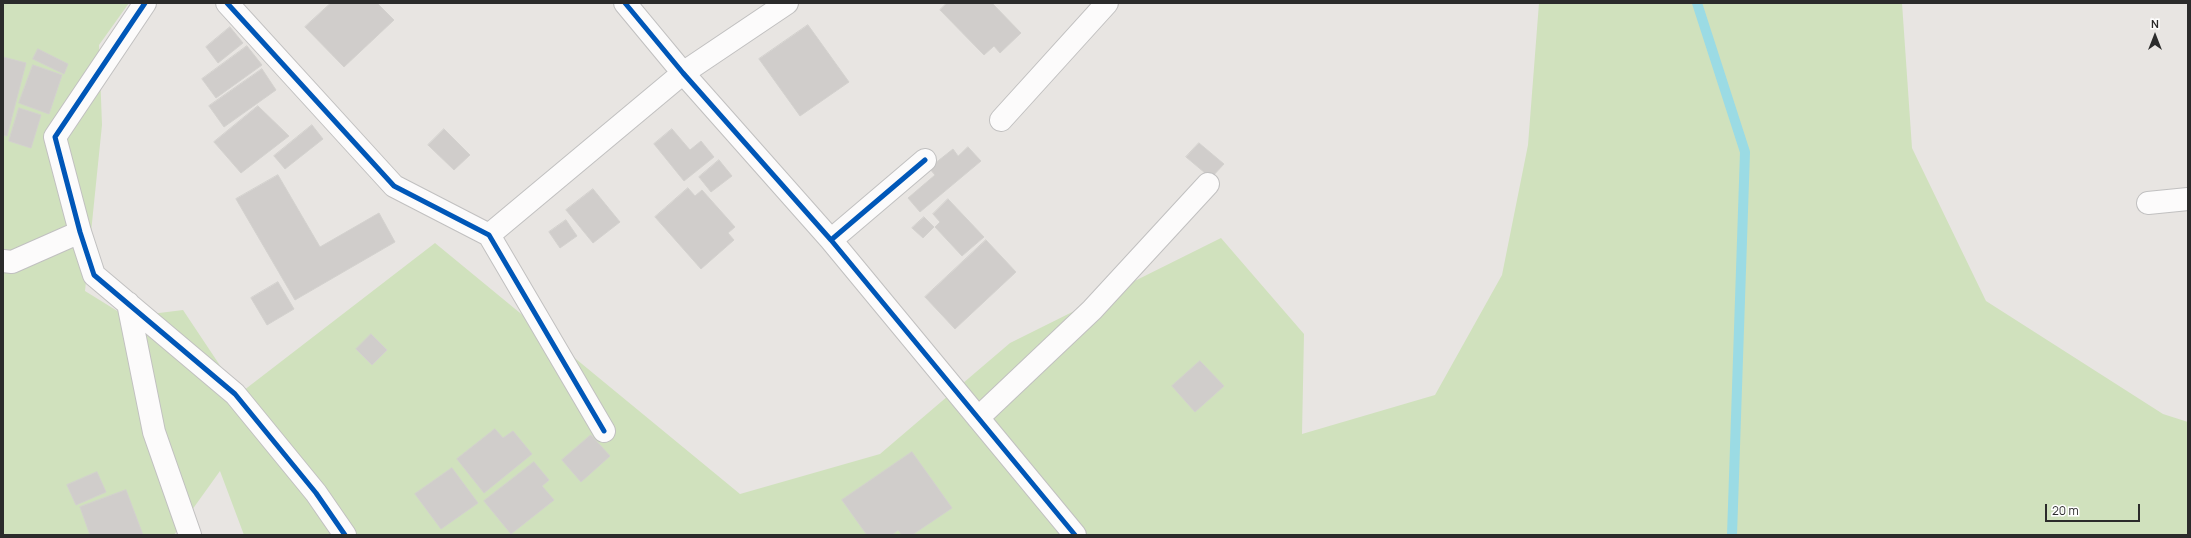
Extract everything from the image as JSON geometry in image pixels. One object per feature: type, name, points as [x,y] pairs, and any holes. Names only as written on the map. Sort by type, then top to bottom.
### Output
[{"type":"street","points":[[145,3],[55,137],[80,232],[94,275],[235,394],[316,493],[345,535]]},
{"type":"street","points":[[227,3],[394,186],[489,235],[604,431]]},
{"type":"street","points":[[625,3],[683,73],[831,240],[1075,535]]},
{"type":"street","points":[[489,235],[683,73],[787,3]]},
{"type":"street","points":[[1001,120],[1107,3]]},
{"type":"street","points":[[831,240],[925,160]]},
{"type":"street","points":[[978,418],[1092,310],[1208,184]]},
{"type":"street","points":[[2148,203],[2188,199]]},
{"type":"street","points":[[3,261],[12,262],[80,232]]},
{"type":"street","points":[[128,303],[154,432],[190,535]]},
{"type":"green space","points":[[3,3],[129,3],[99,45],[102,125],[85,291],[127,317],[183,310],[239,394],[435,243],[740,494],[880,454],[1010,343],[1221,238],[1304,334],[1302,434],[1435,395],[1502,275],[1528,145],[1539,3],[1902,3],[1912,148],[1986,301],[2163,414],[2188,422],[2188,535],[244,535],[220,471],[174,535],[3,535]]},
{"type":"building","points":[[331,3],[377,3],[394,20],[344,67],[305,27]]},
{"type":"building","points":[[947,3],[992,3],[1021,33],[1000,53],[994,46],[984,55],[940,10]]},
{"type":"building","points":[[808,25],[849,82],[800,116],[759,59]]},
{"type":"building","points":[[230,27],[243,43],[218,63],[206,47]]},
{"type":"building","points":[[247,46],[262,65],[216,98],[202,79]]},
{"type":"building","points":[[38,49],[68,64],[64,74],[33,59]]},
{"type":"building","points":[[3,57],[26,63],[7,136],[3,135]]},
{"type":"building","points":[[33,65],[62,75],[49,114],[19,103]]},
{"type":"building","points":[[262,69],[276,90],[224,127],[209,106]]},
{"type":"building","points":[[258,106],[289,136],[241,173],[214,142]]},
{"type":"building","points":[[19,108],[41,115],[31,148],[9,141]]},
{"type":"building","points":[[312,125],[323,139],[285,169],[274,156]]},
{"type":"building","points":[[444,129],[470,155],[454,170],[428,145]]},
{"type":"building","points":[[672,129],[690,150],[701,141],[714,157],[684,181],[654,144]]},
{"type":"building","points":[[1199,143],[1224,164],[1211,178],[1186,157]]},
{"type":"building","points":[[968,147],[981,161],[920,212],[908,198],[935,175],[929,168],[953,149],[958,156]]},
{"type":"building","points":[[719,160],[732,176],[711,192],[699,177]]},
{"type":"building","points":[[278,175],[320,247],[379,213],[395,242],[295,300],[236,199]]},
{"type":"building","points":[[688,188],[695,196],[702,190],[735,227],[728,233],[734,240],[701,269],[655,217]]},
{"type":"building","points":[[593,189],[620,222],[593,243],[566,210]]},
{"type":"building","points":[[948,199],[984,237],[962,256],[935,227],[940,222],[933,214]]},
{"type":"building","points":[[924,217],[934,227],[923,238],[912,228]]},
{"type":"building","points":[[566,220],[577,236],[560,248],[549,232]]},
{"type":"building","points":[[986,240],[1016,272],[955,329],[925,297]]},
{"type":"building","points":[[278,282],[294,309],[267,325],[251,298]]},
{"type":"building","points":[[371,334],[387,350],[372,365],[356,349]]},
{"type":"building","points":[[1200,361],[1224,386],[1195,412],[1172,386]]},
{"type":"building","points":[[495,429],[503,438],[513,431],[532,454],[484,493],[457,459]]},
{"type":"building","points":[[591,435],[610,456],[581,482],[562,460]]},
{"type":"building","points":[[912,452],[952,508],[912,535],[902,535],[898,530],[892,535],[867,535],[842,500]]},
{"type":"building","points":[[534,462],[549,480],[542,486],[554,500],[511,534],[484,501]]},
{"type":"building","points":[[452,468],[478,503],[441,529],[415,494]]},
{"type":"building","points":[[97,472],[106,492],[76,505],[67,485]]},
{"type":"building","points":[[126,490],[143,535],[90,535],[80,507]]},
{"type":"waterway","points":[[1697,3],[1745,152],[1732,535]]},
{"type":"cycle path","points":[[145,3],[55,137],[80,232],[94,275],[235,394],[316,493],[345,535]]},
{"type":"cycle path","points":[[227,3],[394,186],[489,235],[604,431]]},
{"type":"cycle path","points":[[625,3],[683,73],[831,240],[925,160]]},
{"type":"cycle path","points":[[831,240],[1075,535]]}]
